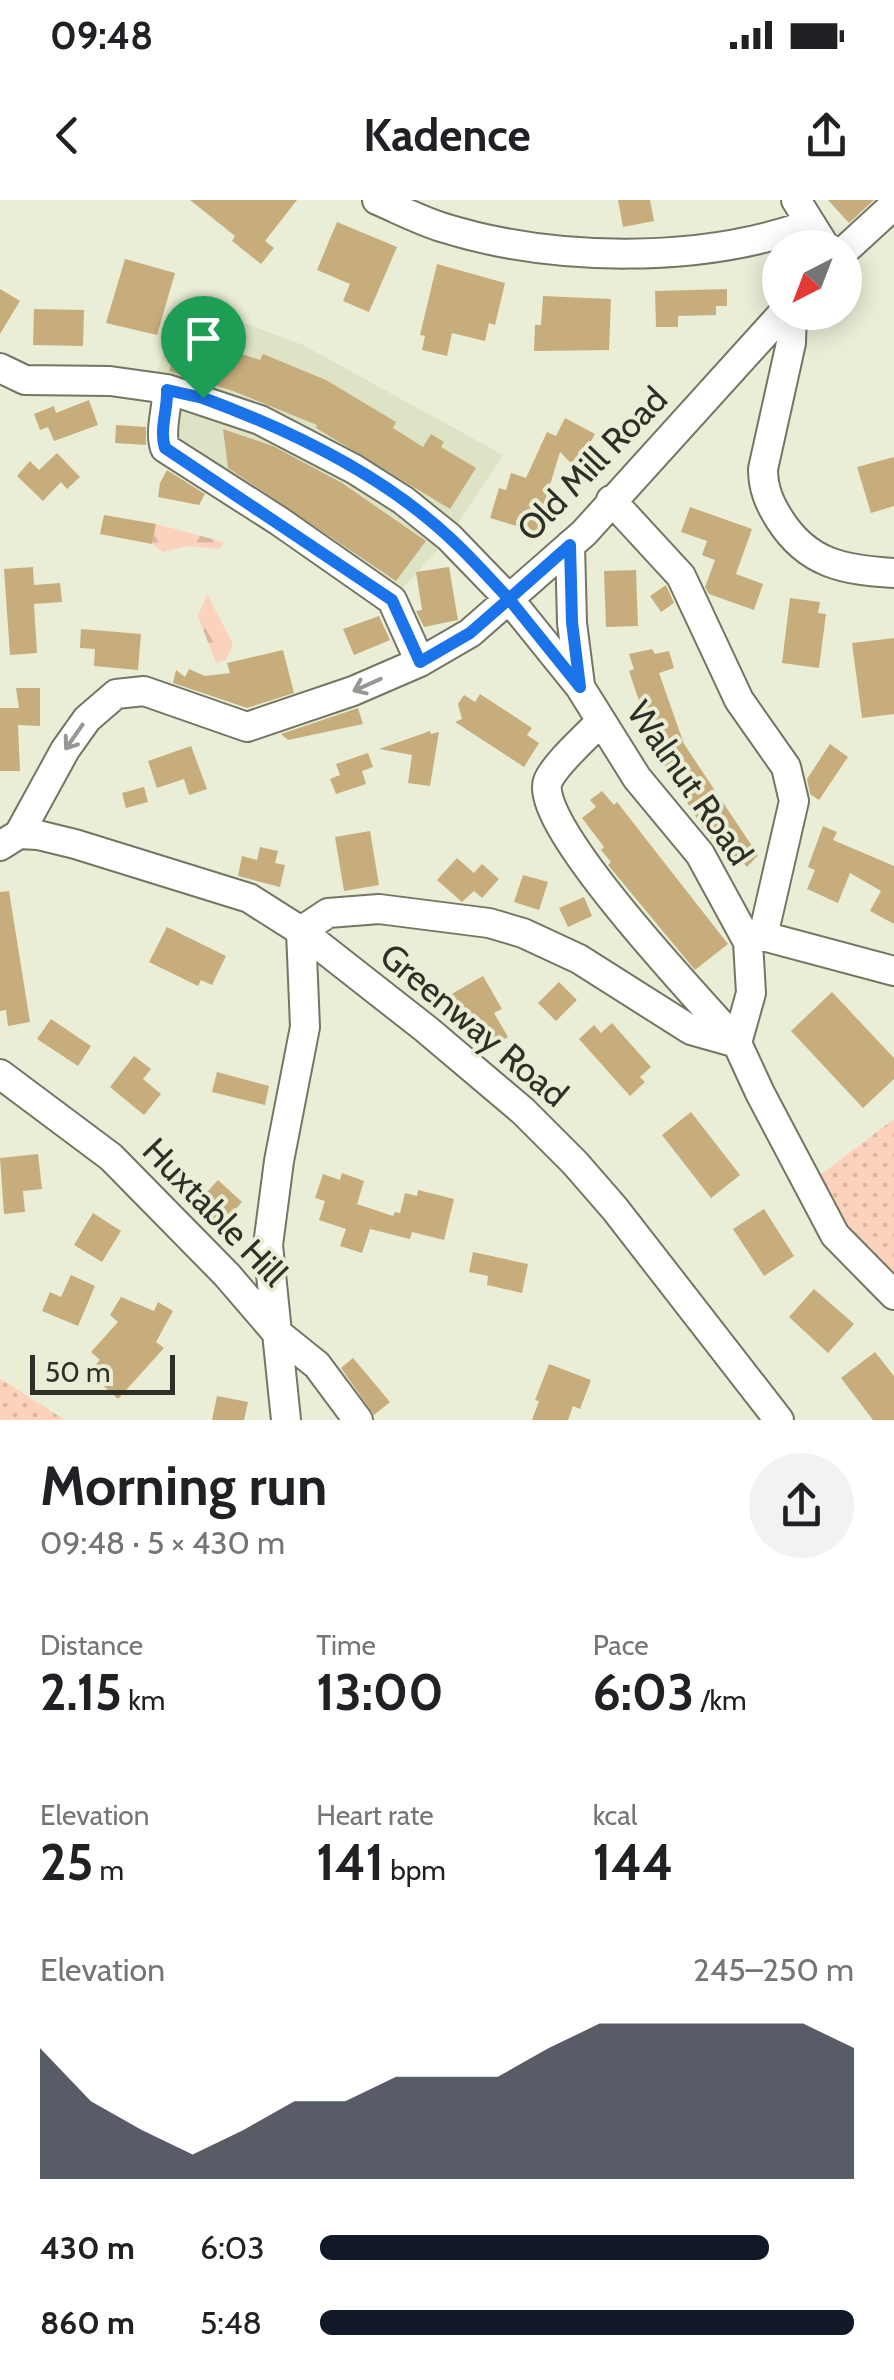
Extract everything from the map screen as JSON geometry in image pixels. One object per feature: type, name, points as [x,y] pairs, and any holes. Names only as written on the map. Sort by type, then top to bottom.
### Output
[{"type":"street","points":[[377,200],[464,234],[610,254],[731,244],[776,236],[811,224]]},
{"type":"street","points":[[862,234],[894,205]]},
{"type":"street","name":"Old Mill Road","points":[[10,840],[87,719],[116,694],[144,691],[247,727],[353,691],[420,662],[470,633],[570,545],[767,330]]},
{"type":"street","points":[[791,330],[762,469],[763,488],[794,541],[819,558],[842,568],[894,573]]},
{"type":"street","name":"Walnut Road","points":[[0,368],[26,380],[110,381],[167,390],[260,420],[354,468],[449,536],[509,599],[580,687],[636,778],[700,854],[756,939],[750,993],[737,1042]]},
{"type":"street","points":[[167,390],[168,411],[162,439],[165,448],[392,600],[420,662]]},
{"type":"street","points":[[611,500],[681,576],[739,700],[786,768],[794,801],[756,939],[894,971]]},
{"type":"street","name":"Walnut Road","points":[[570,545],[572,622],[580,687]]},
{"type":"street","points":[[599,723],[548,782],[547,801],[596,881],[737,1042],[835,1236],[894,1295]]},
{"type":"street","name":"Greenway Road","points":[[10,840],[38,835],[249,898],[301,931],[426,1029],[523,1112],[575,1163],[779,1420]]},
{"type":"street","points":[[286,1420],[268,1245],[278,1161],[305,1028],[301,931],[328,914],[378,909],[489,923],[523,933],[579,958],[691,1030],[737,1042]]},
{"type":"street","name":"Huxtable Hill","points":[[0,1074],[111,1157],[227,1275],[276,1332],[317,1365],[358,1420]]},
{"type":"shaded area","points":[[183,300],[303,345],[503,455],[449,537],[392,600],[165,448],[167,390],[157,372]]},
{"type":"green space","points":[[156,524],[224,542],[219,549],[187,546],[163,552],[152,544]]},
{"type":"green space","points":[[207,594],[233,644],[226,660],[216,663],[198,616]]},
{"type":"green space","points":[[894,1119],[894,1295],[807,1185]]},
{"type":"green space","points":[[0,1379],[9,1384],[65,1420],[0,1420]]},
{"type":"building","points":[[190,200],[297,200],[265,241],[274,248],[261,264],[232,241],[235,236]]},
{"type":"building","points":[[618,200],[650,200],[654,221],[623,227]]},
{"type":"building","points":[[828,200],[874,200],[849,223]]},
{"type":"building","points":[[337,222],[397,247],[369,312],[343,301],[350,284],[317,270]]},
{"type":"building","points":[[125,259],[175,273],[157,335],[106,323]]},
{"type":"building","points":[[437,264],[505,283],[495,325],[489,323],[485,341],[452,333],[447,356],[422,350],[425,336],[420,335]]},
{"type":"building","points":[[0,289],[20,301],[0,334]]},
{"type":"building","points":[[727,289],[727,306],[716,306],[716,315],[678,316],[678,327],[656,327],[655,291]]},
{"type":"building","points":[[543,296],[611,299],[609,350],[534,351],[535,325],[541,325]]},
{"type":"building","points":[[34,309],[84,310],[83,346],[33,345]]},
{"type":"building","points":[[191,337],[260,360],[263,354],[326,380],[396,422],[393,428],[423,447],[431,434],[444,442],[441,447],[476,468],[450,509],[316,428],[317,425],[233,391],[169,371],[179,343],[188,346]]},
{"type":"building","points":[[89,400],[98,425],[54,441],[48,427],[40,430],[34,414],[54,406],[56,413]]},
{"type":"building","points":[[565,418],[595,434],[590,443],[606,459],[586,478],[560,452],[545,501],[554,504],[550,518],[543,516],[539,533],[490,518],[499,488],[506,490],[511,473],[526,478],[547,432],[556,436]]},
{"type":"building","points":[[116,425],[146,427],[146,445],[115,443]]},
{"type":"building","points":[[223,429],[273,446],[342,483],[426,541],[396,581],[228,468]]},
{"type":"building","points":[[57,453],[80,477],[67,489],[61,482],[43,501],[17,476],[30,461],[39,470]]},
{"type":"building","points":[[894,457],[894,506],[871,513],[857,467]]},
{"type":"building","points":[[167,470],[205,494],[199,505],[158,497]]},
{"type":"building","points":[[690,507],[752,529],[736,574],[763,584],[754,610],[709,594],[705,587],[715,560],[702,555],[707,541],[681,532]]},
{"type":"building","points":[[104,515],[156,524],[152,544],[100,534]]},
{"type":"building","points":[[33,567],[34,585],[60,583],[62,602],[34,604],[37,653],[10,655],[4,569]]},
{"type":"building","points":[[449,567],[458,620],[424,627],[416,611],[422,610],[416,572]]},
{"type":"building","points":[[636,570],[638,626],[606,627],[604,571]]},
{"type":"building","points":[[666,585],[674,603],[661,612],[650,596]]},
{"type":"building","points":[[790,598],[820,602],[818,613],[826,614],[819,668],[782,663]]},
{"type":"building","points":[[379,616],[390,640],[354,655],[343,629]]},
{"type":"building","points":[[81,629],[141,634],[138,670],[94,666],[95,649],[80,648]]},
{"type":"building","points":[[894,638],[894,714],[862,718],[852,643]]},
{"type":"building","points":[[652,649],[655,654],[669,651],[674,668],[659,673],[684,744],[758,855],[747,867],[741,860],[732,863],[702,827],[655,749],[629,671],[634,669],[629,654]]},
{"type":"building","points":[[283,650],[294,693],[247,708],[173,683],[176,670],[185,677],[189,669],[205,676],[230,673],[227,663]]},
{"type":"building","points":[[16,688],[40,688],[40,726],[18,725],[20,771],[0,771],[0,708],[19,708]]},
{"type":"building","points":[[480,694],[532,728],[527,735],[539,743],[524,767],[455,722],[462,719],[458,704],[464,695],[475,702]]},
{"type":"building","points":[[358,708],[363,724],[288,740],[281,734]]},
{"type":"building","points":[[430,731],[439,732],[430,786],[408,783],[412,755],[379,749]]},
{"type":"building","points":[[830,744],[848,757],[819,800],[810,794],[807,779]]},
{"type":"building","points":[[191,746],[207,789],[189,795],[184,779],[157,788],[148,761]]},
{"type":"building","points":[[368,753],[373,767],[362,771],[366,784],[336,794],[330,779],[340,775],[336,764]]},
{"type":"building","points":[[144,787],[148,802],[126,808],[122,793]]},
{"type":"building","points":[[602,791],[614,805],[617,802],[728,944],[695,970],[608,865],[611,862],[601,850],[604,847],[582,818],[596,807],[590,800]]},
{"type":"building","points":[[823,826],[837,832],[833,840],[894,866],[894,924],[870,911],[881,891],[850,873],[838,903],[807,889],[815,870],[808,867]]},
{"type":"building","points":[[370,831],[379,885],[344,891],[335,837]]},
{"type":"building","points":[[260,847],[278,851],[275,863],[285,865],[280,887],[238,876],[242,856],[257,860]]},
{"type":"building","points":[[457,858],[474,873],[482,864],[499,879],[482,898],[474,891],[462,902],[437,880]]},
{"type":"building","points":[[523,875],[548,882],[539,910],[514,902]]},
{"type":"building","points":[[9,891],[30,1022],[8,1026],[6,1010],[0,1011],[0,892]]},
{"type":"building","points":[[584,897],[592,916],[568,927],[559,908]]},
{"type":"building","points":[[167,927],[226,956],[212,985],[201,980],[198,986],[149,962]]},
{"type":"building","points":[[483,976],[502,1009],[494,1013],[508,1037],[481,1053],[448,996]]},
{"type":"building","points":[[559,982],[577,1000],[556,1021],[538,1003]]},
{"type":"building","points":[[832,992],[894,1058],[894,1079],[863,1108],[791,1031]]},
{"type":"building","points":[[51,1019],[91,1046],[78,1066],[37,1039]]},
{"type":"building","points":[[612,1023],[651,1067],[640,1077],[645,1082],[630,1096],[579,1039],[594,1025],[601,1033]]},
{"type":"building","points":[[134,1056],[151,1069],[143,1079],[161,1094],[144,1115],[110,1087]]},
{"type":"building","points":[[217,1072],[269,1086],[265,1105],[212,1092]]},
{"type":"building","points":[[691,1112],[740,1175],[711,1198],[662,1135]]},
{"type":"building","points":[[38,1154],[42,1189],[23,1191],[25,1212],[4,1214],[0,1158]]},
{"type":"building","points":[[342,1173],[364,1181],[357,1204],[393,1216],[400,1213],[405,1193],[417,1196],[418,1190],[454,1199],[444,1240],[412,1232],[410,1239],[370,1229],[362,1253],[340,1246],[346,1229],[319,1220],[325,1201],[315,1198],[323,1174],[340,1180]]},
{"type":"building","points":[[218,1180],[242,1202],[221,1225],[197,1203]]},
{"type":"building","points":[[764,1209],[794,1256],[764,1276],[733,1229]]},
{"type":"building","points":[[93,1213],[121,1231],[102,1262],[74,1245]]},
{"type":"building","points":[[473,1252],[528,1264],[522,1293],[487,1285],[488,1276],[469,1272]]},
{"type":"building","points":[[71,1275],[95,1286],[78,1326],[42,1311],[50,1292],[61,1297]]},
{"type":"building","points":[[814,1289],[854,1324],[828,1353],[789,1317]]},
{"type":"building","points":[[121,1297],[154,1311],[158,1302],[173,1311],[156,1342],[164,1348],[118,1399],[88,1372],[100,1360],[91,1352],[118,1322],[110,1315]]},
{"type":"building","points":[[875,1352],[894,1376],[894,1420],[873,1420],[841,1378]]},
{"type":"building","points":[[353,1358],[390,1402],[374,1415],[341,1368]]},
{"type":"building","points":[[549,1364],[591,1380],[580,1409],[573,1406],[568,1420],[532,1420]]},
{"type":"building","points":[[217,1396],[248,1402],[244,1420],[212,1420]]},
{"type":"route","points":[[203,398],[167,390],[168,411],[162,439],[165,448],[392,600],[420,662],[470,633],[509,599],[580,687],[572,622],[570,545],[509,599],[449,536],[403,500],[354,468],[260,420],[203,398]]}]
